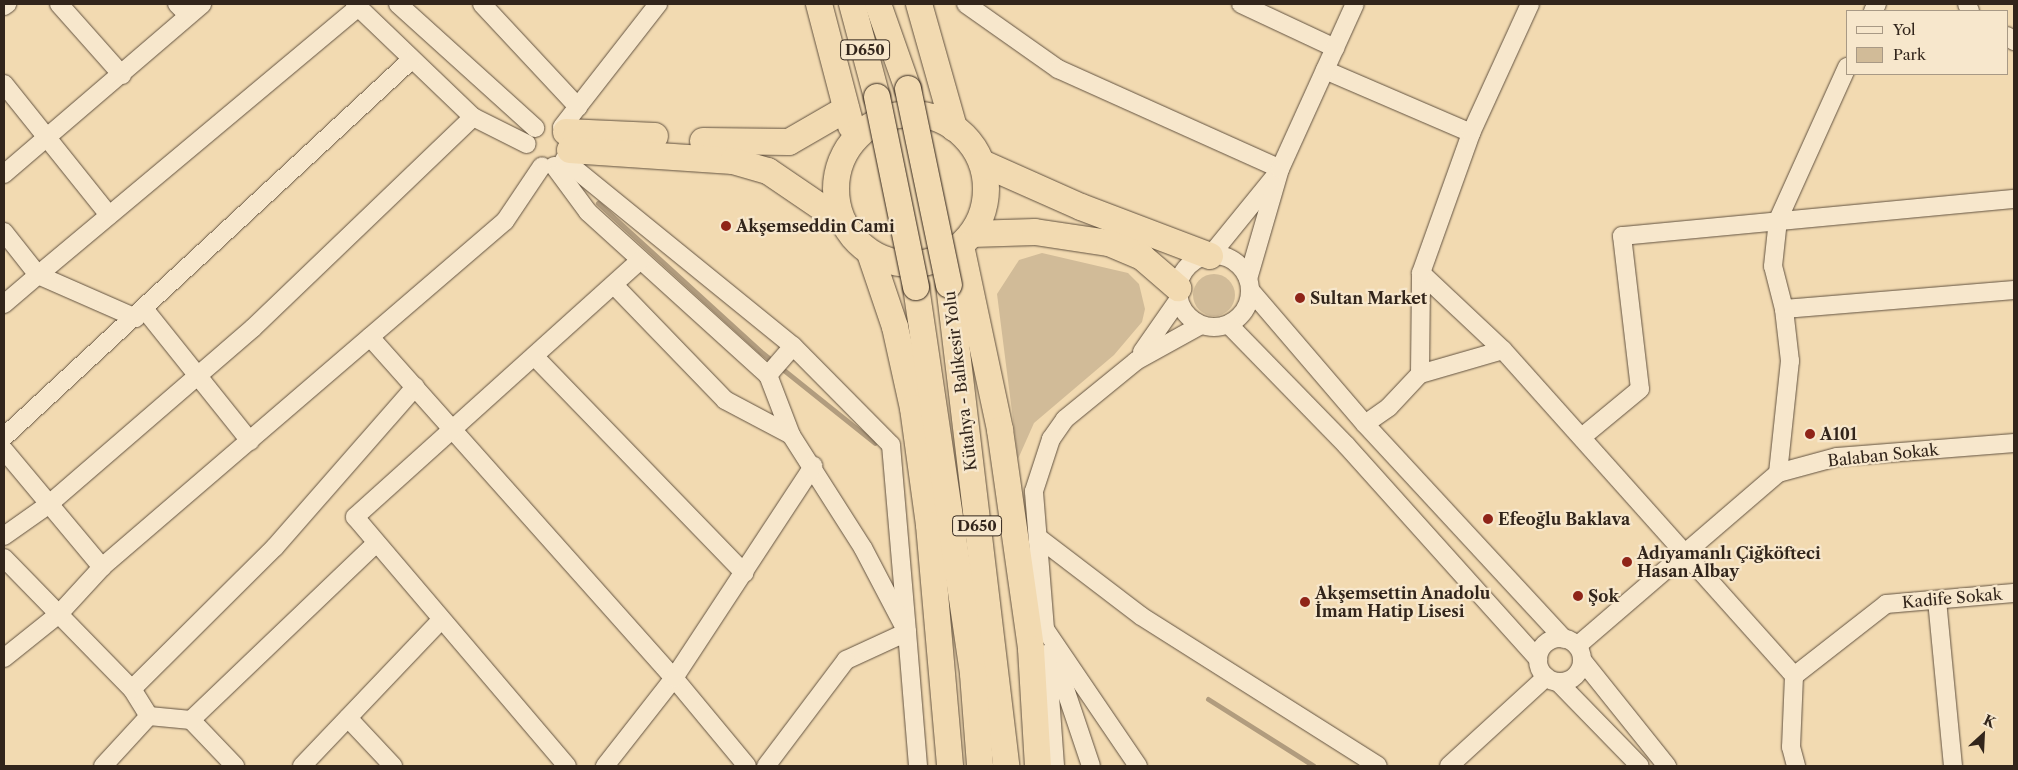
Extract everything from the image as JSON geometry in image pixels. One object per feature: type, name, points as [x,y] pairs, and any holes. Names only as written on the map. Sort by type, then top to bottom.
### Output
[{"type":"highway","points":[[820,4],[855,139]]},
{"type":"highway","name":"Kütahya - Balıkesir Yolu","points":[[852,4],[877,97],[916,287],[973,674],[980,766]]},
{"type":"highway","name":"Kütahya - Balıkesir Yolu","points":[[878,4],[908,89],[949,285],[1006,766]]},
{"type":"highway","points":[[919,4],[954,128]]},
{"type":"highway","points":[[560,150],[789,142],[846,109]]},
{"type":"highway","points":[[843,222],[836,178],[855,139],[892,116],[913,114],[954,128],[971,143],[982,163],[986,200],[967,240],[945,257],[917,264],[888,261],[870,253]]},
{"type":"highway","points":[[560,150],[715,159],[768,170],[843,222],[870,253],[895,327],[913,408],[929,525],[950,766]]},
{"type":"highway","points":[[982,163],[1081,208],[1210,256]]},
{"type":"highway","points":[[967,240],[1036,232],[1109,243],[1142,257],[1179,294]]},
{"type":"highway","points":[[967,240],[1000,430],[1031,649],[1038,766]]},
{"type":"street","points":[[59,4],[122,76]]},
{"type":"street","points":[[4,174],[47,136],[122,76],[183,9],[202,4]]},
{"type":"street","points":[[398,4],[535,128]]},
{"type":"street","points":[[482,4],[578,107]]},
{"type":"street","points":[[966,4],[1058,69],[1280,169]]},
{"type":"street","points":[[1241,4],[1335,48]]},
{"type":"street","points":[[1055,766],[1034,491],[1051,439],[1084,400],[1136,361],[1201,325],[1229,325],[1245,311],[1249,285],[1280,169],[1355,4]]},
{"type":"street","points":[[1420,374],[1421,273],[1471,134],[1530,4]]},
{"type":"street","points":[[4,304],[108,214],[357,6],[473,117],[527,144]]},
{"type":"street","points":[[4,658],[60,614],[102,567],[506,222],[560,150],[578,107],[651,7]]},
{"type":"street","points":[[4,438],[140,314],[412,59]]},
{"type":"street","points":[[1778,473],[1790,361],[1784,309],[1773,266],[1778,220],[1846,69]]},
{"type":"street","points":[[1325,70],[1471,134]]},
{"type":"street","points":[[4,84],[108,214]]},
{"type":"street","points":[[4,536],[48,505],[197,376],[473,117]]},
{"type":"street","points":[[908,632],[813,466],[791,435],[768,375],[588,212],[560,150],[544,124],[535,128],[527,144],[528,153],[560,150],[793,346],[891,445],[908,632],[918,766]]},
{"type":"street","points":[[1136,361],[1179,294],[1188,266],[1210,256],[1280,169]]},
{"type":"street","points":[[1582,437],[1640,389],[1622,236],[2014,199]]},
{"type":"street","points":[[4,232],[38,275],[140,314],[197,376],[250,441]]},
{"type":"street","points":[[1210,256],[1233,261],[1249,285],[1365,424],[1574,648],[1667,766]]},
{"type":"street","points":[[567,766],[440,621],[355,517],[454,432],[640,260]]},
{"type":"street","points":[[1421,273],[1502,350],[1685,550],[1794,676],[1791,747],[1796,766]]},
{"type":"street","points":[[614,285],[725,400],[791,435]]},
{"type":"street","points":[[1784,309],[2014,290]]},
{"type":"street","points":[[1179,294],[1191,319],[1201,325]]},
{"type":"street","points":[[1229,325],[1346,445],[1538,659],[1552,679],[1640,766]]},
{"type":"street","points":[[370,338],[674,678],[747,766]]},
{"type":"street","points":[[768,375],[793,346]]},
{"type":"street","points":[[1365,424],[1389,407],[1420,374],[1502,350]]},
{"type":"street","points":[[535,357],[744,574]]},
{"type":"street","points":[[132,689],[275,546],[415,387]]},
{"type":"street","name":"Balaban Sokak","points":[[1574,648],[1685,550],[1778,473],[1838,457],[2014,443]]},
{"type":"street","points":[[4,450],[48,505],[102,567]]},
{"type":"street","points":[[604,766],[674,678],[744,574],[813,466]]},
{"type":"street","points":[[1039,538],[1141,616],[1378,766]]},
{"type":"street","points":[[191,720],[376,543]]},
{"type":"street","points":[[4,558],[132,689],[149,716]]},
{"type":"street","name":"Kadife Sokak","points":[[1794,676],[1886,604],[2014,593]]},
{"type":"street","points":[[1937,600],[1952,766]]},
{"type":"street","points":[[302,766],[440,621]]},
{"type":"street","points":[[1045,629],[1091,766]]},
{"type":"street","points":[[1045,629],[1138,766]]},
{"type":"street","points":[[766,766],[846,660],[908,632]]},
{"type":"street","points":[[1538,659],[1549,642],[1574,648]]},
{"type":"street","points":[[1448,766],[1552,679],[1578,674],[1574,648]]},
{"type":"street","points":[[149,716],[191,720],[235,766]]},
{"type":"street","points":[[103,766],[149,716]]},
{"type":"street","points":[[348,718],[393,766]]},
{"type":"green space","points":[[1042,253],[1128,273],[1139,284],[1145,309],[1142,322],[1114,355],[1034,423],[1018,459],[997,294],[1019,260]]},
{"type":"green space","points":[[1210,274],[1218,274],[1229,280],[1235,295],[1229,310],[1218,316],[1210,316],[1199,310],[1193,299],[1193,291],[1199,280]]},
{"type":"waterway","points":[[598,203],[760,351],[875,443]]},
{"type":"waterway","points":[[1208,699],[1314,766]]},
{"type":"place","name":"Akşemseddin Cami","points":[[726,226]]},
{"type":"place","name":"Sultan Market","points":[[1300,298]]},
{"type":"place","name":"A101","points":[[1810,434]]},
{"type":"place","name":"Efeoğlu Baklava","points":[[1488,519]]},
{"type":"place","name":"Adıyamanlı Çiğköfteci Hasan Albay","points":[[1627,562]]},
{"type":"place","name":"Şok","points":[[1578,596]]},
{"type":"place","name":"Akşemsettin Anadolu İmam Hatip Lisesi","points":[[1305,602]]}]
